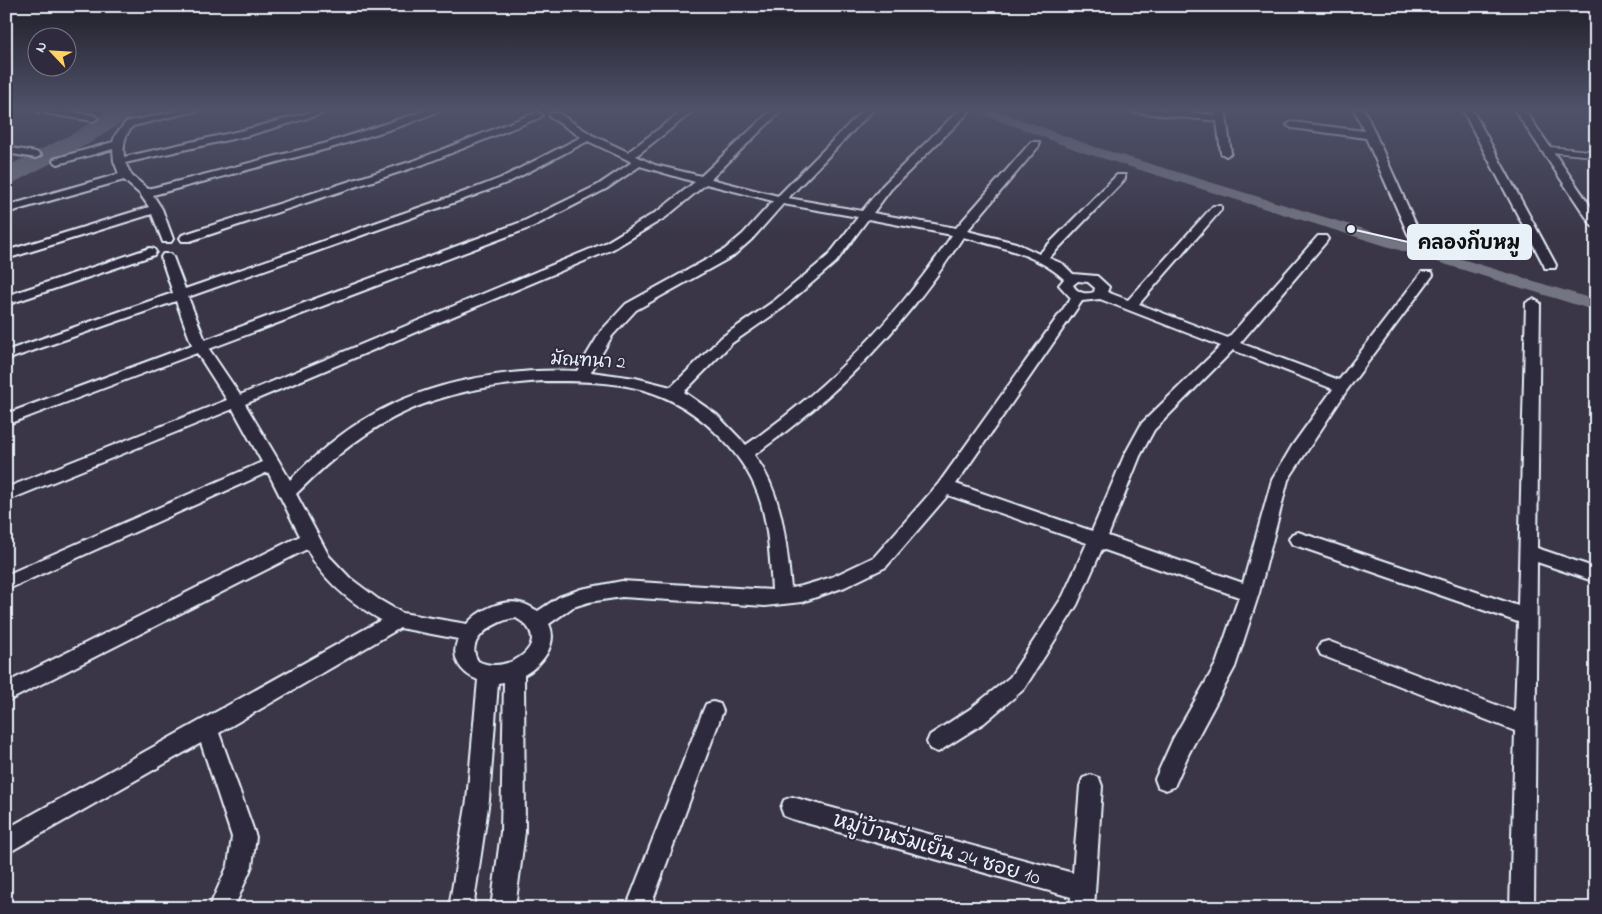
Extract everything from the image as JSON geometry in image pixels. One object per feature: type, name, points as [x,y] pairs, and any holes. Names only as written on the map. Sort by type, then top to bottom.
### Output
[{"type":"street","points":[[16,152],[36,155]]},
{"type":"street","points":[[58,161],[91,152]]},
{"type":"street","points":[[118,152],[119,161],[126,176],[146,193],[156,209],[167,239]]},
{"type":"street","points":[[119,161],[163,152]]},
{"type":"street","points":[[146,193],[306,152]]},
{"type":"street","points":[[6,300],[150,252],[154,245],[167,239],[186,238],[447,152]]},
{"type":"street","points":[[6,356],[474,192],[505,180],[560,152]]},
{"type":"street","points":[[617,152],[634,160],[702,181],[781,200],[958,232],[1012,246],[1058,267],[1071,279],[1085,278],[1098,283],[1102,286],[1100,294],[1095,297],[1079,296],[1068,290],[1066,286],[1071,279]]},
{"type":"street","points":[[6,420],[528,224],[602,187],[643,152]]},
{"type":"street","points":[[6,496],[609,246],[662,214],[702,181],[733,152]]},
{"type":"street","points":[[581,377],[593,353],[612,326],[625,313],[640,301],[707,268],[726,256],[753,231],[795,183],[826,152]]},
{"type":"street","points":[[674,393],[727,340],[779,304],[832,259],[887,187],[923,152]]},
{"type":"street","points":[[744,454],[813,402],[872,346],[934,272],[958,232],[1028,152]]},
{"type":"street","points":[[1377,152],[1414,234]]},
{"type":"street","points":[[1490,152],[1550,265]]},
{"type":"street","points":[[1548,152],[1596,223]]},
{"type":"street","points":[[6,210],[126,176]]},
{"type":"street","points":[[1041,259],[1121,177]]},
{"type":"street","points":[[1130,306],[1217,208]]},
{"type":"street","points":[[6,255],[156,209]]},
{"type":"street","points":[[150,252],[155,256],[175,254],[191,243],[186,238]]},
{"type":"street","points":[[938,742],[977,716],[1017,683],[1070,600],[1132,456],[1148,426],[1230,344],[1322,239]]},
{"type":"street","points":[[175,254],[181,295],[200,347],[236,401],[288,492],[322,561],[343,583],[371,605],[398,620],[470,632]]},
{"type":"street","points":[[1166,780],[1181,746],[1225,667],[1250,594],[1266,527],[1280,480],[1298,450],[1342,387],[1427,275]]},
{"type":"street","points":[[1100,294],[1342,387]]},
{"type":"street","points":[[539,621],[566,602],[588,594],[622,588],[765,598],[802,594],[838,582],[880,562],[910,530],[945,487],[1079,296]]},
{"type":"street","points":[[1522,908],[1533,303]]},
{"type":"street","name":"มัณฑนา 2","points":[[288,492],[342,440],[392,411],[440,394],[477,384],[525,377],[581,377],[621,380],[674,393],[694,404],[744,454],[759,477],[773,514],[782,596]]},
{"type":"street","points":[[6,583],[272,464]]},
{"type":"street","points":[[945,487],[1250,594]]},
{"type":"street","points":[[6,693],[310,539]]},
{"type":"street","points":[[1298,539],[1528,617]]},
{"type":"street","points":[[1528,552],[1596,575]]},
{"type":"street","points":[[519,610],[530,614],[539,621],[544,634],[540,648],[530,662],[514,672],[501,676],[488,676],[474,670],[466,660],[464,647],[470,632],[480,622],[492,615],[505,611],[519,610]]},
{"type":"street","points":[[6,842],[207,730],[398,620]]},
{"type":"street","points":[[1328,649],[1525,725]]},
{"type":"street","points":[[503,908],[513,832],[514,672]]},
{"type":"street","points":[[461,908],[478,800],[488,676]]},
{"type":"street","points":[[638,908],[713,711]]},
{"type":"street","points":[[207,730],[244,837],[240,866],[222,908]]},
{"type":"street","points":[[1082,898],[1091,786]]},
{"type":"street","name":"หมู่บ้านร่มเย็น 24 ซอย 10","points":[[792,808],[1082,898]]},
{"type":"lane","points":[[1573,152],[1596,154]]},
{"type":"waterway","points":[[6,177],[55,152]]},
{"type":"waterway","points":[[1096,152],[1596,306]]},
{"type":"place","name":"คลองกีบหมู","points":[[1351,229]]}]
